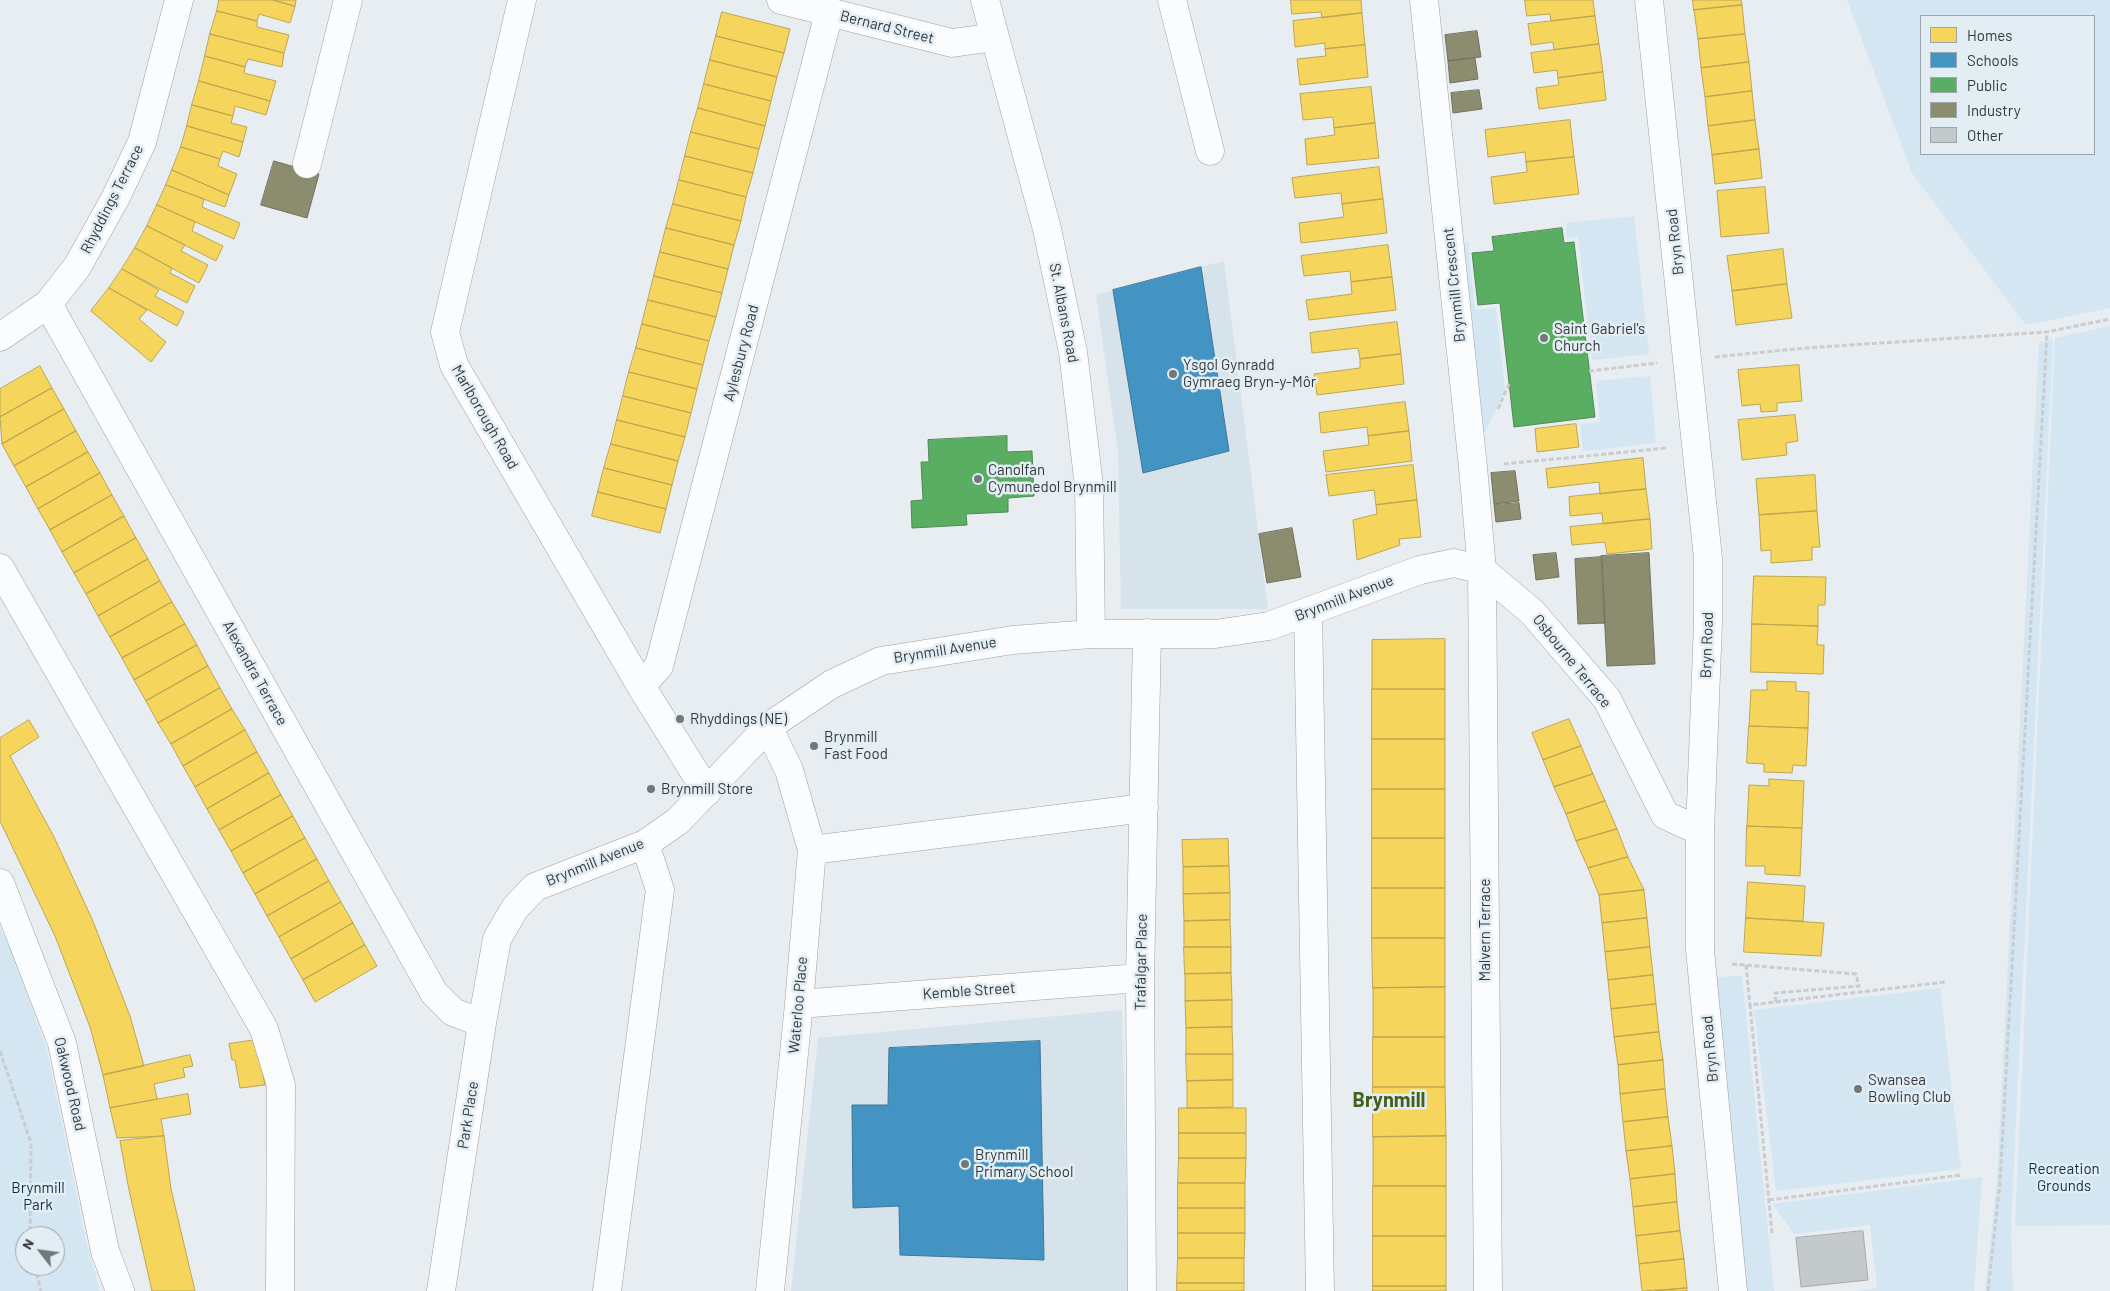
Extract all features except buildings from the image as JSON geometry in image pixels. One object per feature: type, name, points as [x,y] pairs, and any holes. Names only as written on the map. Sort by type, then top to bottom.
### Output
[{"type":"street","name":"Rhyddings Terrace","points":[[0,337],[48,304],[77,267],[116,197],[142,142],[178,0]]},
{"type":"street","points":[[307,164],[348,0]]},
{"type":"street","name":"Marlborough Road","points":[[522,0],[445,332],[454,365],[641,686],[707,792]]},
{"type":"street","name":"Bernard Street","points":[[781,0],[952,43],[994,37]]},
{"type":"street","name":"St. Albans Road","points":[[985,0],[1047,229],[1073,352],[1089,486],[1091,634]]},
{"type":"street","points":[[1172,0],[1210,151]]},
{"type":"street","name":"Brynmill Crescent","points":[[1424,0],[1482,570]]},
{"type":"street","name":"Bryn Road","points":[[1649,0],[1708,558],[1708,622],[1700,831],[1701,962],[1733,1291]]},
{"type":"street","name":"Aylesbury Road","points":[[641,686],[659,666],[829,13]]},
{"type":"street","name":"Alexandra Terrace","points":[[48,304],[434,993],[453,1012],[482,1023]]},
{"type":"street","name":"Brynmill Avenue","points":[[497,939],[515,908],[535,887],[645,844],[678,821],[768,727],[832,684],[881,661],[1013,640],[1091,634],[1215,634],[1269,626],[1420,570],[1454,563],[1482,570]]},
{"type":"street","points":[[0,568],[264,1029],[281,1085],[280,1291]]},
{"type":"street","name":"Osbourne Terrace","points":[[1482,570],[1532,612],[1606,698],[1665,815],[1700,831]]},
{"type":"street","name":"Malvern Terrace","points":[[1482,570],[1488,1291]]},
{"type":"street","points":[[1308,612],[1320,1291]]},
{"type":"street","name":"Trafalgar Place","points":[[1142,1291],[1140,978],[1147,633]]},
{"type":"street","name":"Waterloo Place","points":[[768,727],[789,770],[812,850],[799,1004],[770,1291]]},
{"type":"street","points":[[812,850],[1144,808]]},
{"type":"street","points":[[607,1291],[660,890],[645,844]]},
{"type":"street","name":"Oakwood Road","points":[[0,883],[62,1043],[105,1251],[120,1291]]},
{"type":"street","name":"Park Place","points":[[441,1291],[482,1023],[497,939]]},
{"type":"street","name":"Kemble Street","points":[[799,1004],[1140,978]]},
{"type":"path","points":[[1589,371],[1687,359],[1806,348],[2048,332],[2110,319]]},
{"type":"path","points":[[1988,1291],[2002,1162],[2048,332]]},
{"type":"path","points":[[1473,467],[1695,445]]},
{"type":"path","points":[[1701,962],[1856,974],[1859,986],[1775,993],[1776,1002]]},
{"type":"path","points":[[1746,965],[1772,1233]]},
{"type":"path","points":[[1750,1005],[1945,982]]},
{"type":"path","points":[[0,1051],[31,1143],[30,1226]]},
{"type":"path","points":[[1769,1200],[1961,1175]]},
{"type":"path","points":[[37,1276],[41,1291]]},
{"type":"shaded area","name":"Ysgol Gynradd Gymraeg Bryn-y-Môr","points":[[1224,261],[1268,609],[1121,609],[1118,452],[1096,295]]},
{"type":"shaded area","name":"Brynmill Primary School","points":[[1122,1010],[1129,1291],[791,1291],[818,1038]]},
{"type":"green space","points":[[1847,0],[2110,0],[2110,308],[2026,325],[1912,173]]},
{"type":"green space","points":[[1634,216],[1649,354],[1592,360],[1578,237],[1567,238],[1566,223]]},
{"type":"green space","points":[[1468,242],[1475,310],[1496,308],[1505,392],[1478,445],[1452,244]]},
{"type":"green space","name":"Recreation Grounds","points":[[2110,326],[2110,1225],[2015,1226],[2055,338]]},
{"type":"green space","points":[[2053,339],[2011,1228],[2013,1291],[1985,1291],[1997,1181],[2039,342]]},
{"type":"green space","points":[[1650,376],[1656,443],[1583,451],[1580,424],[1600,422],[1596,381]]},
{"type":"green space","name":"Brynmill Park","points":[[0,928],[13,955],[47,1050],[86,1241],[100,1291],[0,1291]]},
{"type":"green space","points":[[1742,976],[1774,1291],[1742,1291],[1716,977]]},
{"type":"green space","name":"Swansea Bowling Club","points":[[1940,988],[1961,1169],[1776,1191],[1754,1010]]},
{"type":"green space","points":[[1982,1177],[1974,1291],[1856,1291],[1877,1288],[1870,1225],[1794,1234],[1773,1204]]},
{"type":"place","name":"Saint Gabriel's Church","points":[[1544,338]]},
{"type":"place","name":"Ysgol Gynradd Gymraeg Bryn-y-Môr","points":[[1173,374]]},
{"type":"place","name":"Canolfan Cymunedol Brynmill","points":[[978,479]]},
{"type":"place","name":"Rhyddings (NE)","points":[[680,719]]},
{"type":"place","name":"Brynmill Fast Food","points":[[814,746]]},
{"type":"place","name":"Brynmill Store","points":[[651,789]]},
{"type":"place","name":"Swansea Bowling Club","points":[[1858,1089]]},
{"type":"place","name":"Brynmill Primary School","points":[[965,1164]]},
{"type":"district","name":"Brynmill","points":[[1389,1100]]}]
